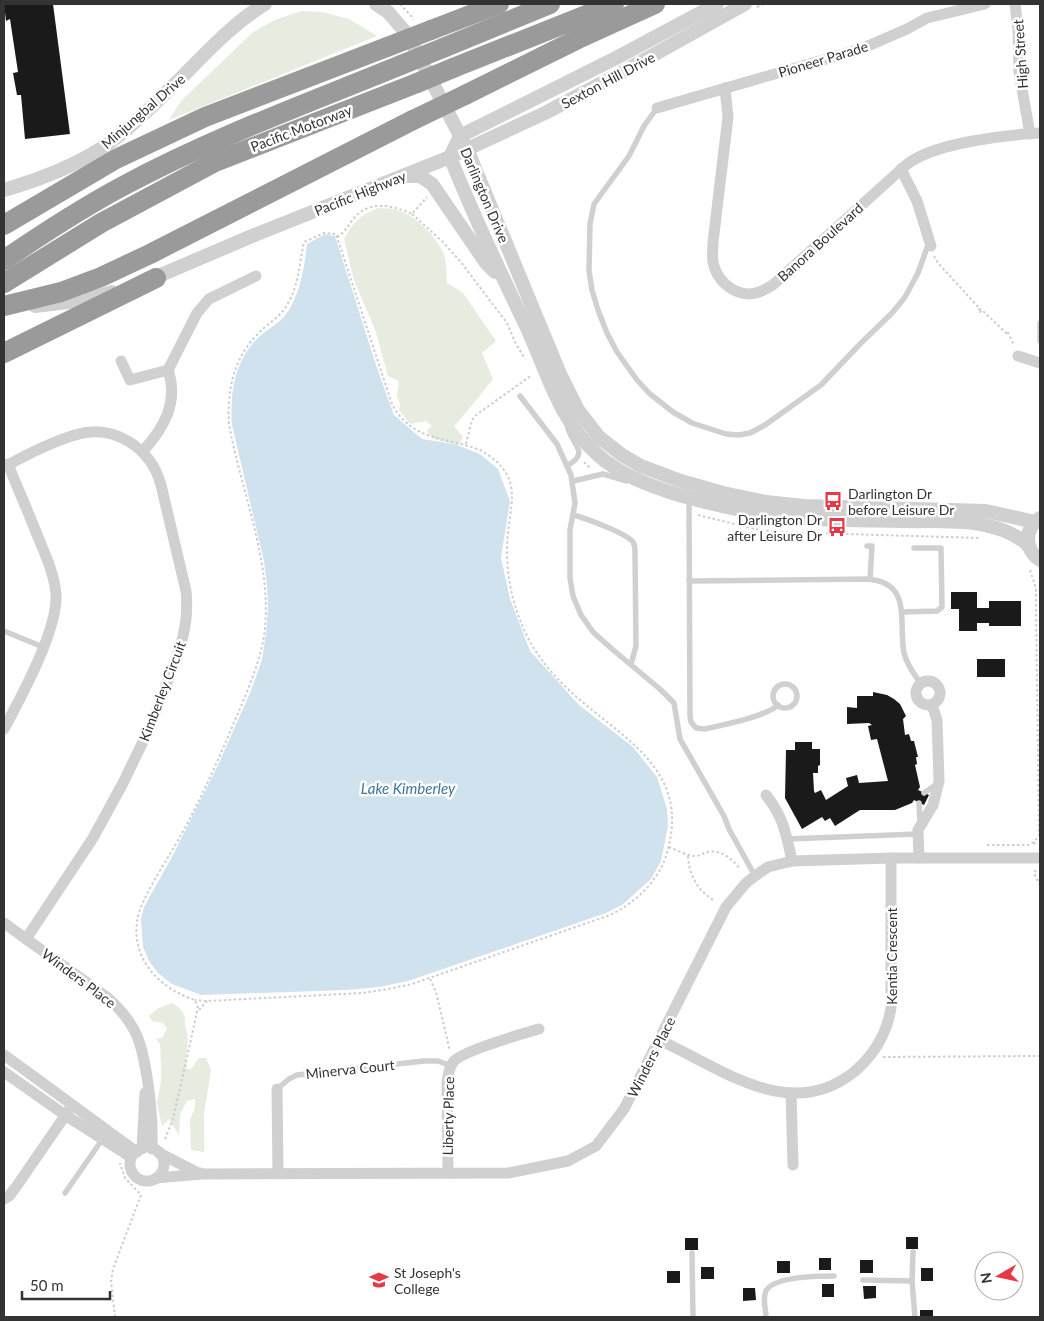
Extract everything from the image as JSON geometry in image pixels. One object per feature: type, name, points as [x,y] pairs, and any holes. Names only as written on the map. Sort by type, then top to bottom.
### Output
[{"type":"highway","points":[[4,225],[116,160],[205,116],[499,4]]},
{"type":"highway","name":"Pacific Motorway","points":[[4,260],[47,231],[131,182],[215,142],[550,4]]},
{"type":"highway","name":"Pacific Motorway","points":[[4,283],[101,223],[215,162],[614,4]]},
{"type":"highway","points":[[4,306],[61,292],[101,277],[413,120],[578,39],[655,4]]},
{"type":"highway","points":[[4,353],[156,278]]},
{"type":"street","name":"Minjungbal Drive","points":[[4,190],[64,169],[104,147],[168,91],[233,28],[265,4]]},
{"type":"street","points":[[376,4],[388,12],[407,34],[460,136]]},
{"type":"street","name":"Sexton Hill Drive","points":[[460,136],[616,58],[717,4]]},
{"type":"street","name":"Sexton Hill Drive","points":[[467,149],[545,113],[745,4]]},
{"type":"street","name":"Pioneer Parade","points":[[657,108],[861,49],[931,17],[985,4]]},
{"type":"street","name":"High Street","points":[[1015,4],[1018,29],[1019,72],[1035,133]]},
{"type":"street","name":"Banora Boulevard","points":[[725,88],[728,117],[713,242],[713,262],[719,276],[730,289],[749,294],[765,290],[774,284],[901,169],[916,158],[931,152],[999,136],[1035,133]]},
{"type":"street","name":"Darlington Drive","points":[[460,136],[567,389],[578,410],[599,437],[622,455],[641,466],[681,481],[723,493],[766,502],[804,506],[986,511],[1037,520]]},
{"type":"street","name":"Darlington Drive","points":[[460,136],[450,157],[567,419],[582,440],[612,466],[664,490],[739,510],[792,518],[947,522],[984,525],[1005,531],[1028,546],[1040,560]]},
{"type":"street","name":"Pacific Highway","points":[[4,306],[34,306],[84,300],[156,278],[252,236],[467,149]]},
{"type":"street","points":[[901,169],[917,201],[930,244]]},
{"type":"street","points":[[398,178],[416,175],[430,182],[486,263],[504,281]]},
{"type":"street","points":[[143,451],[164,424],[170,404],[173,383],[168,370],[196,313],[209,299],[256,276]]},
{"type":"street","points":[[1018,356],[1040,363]]},
{"type":"street","points":[[122,361],[130,380],[168,370]]},
{"type":"street","name":"Kimberley Circuit","points":[[6,466],[76,434],[90,433],[118,436],[143,451],[158,473],[186,591],[187,606],[184,635],[152,723],[123,783],[93,838],[26,939]]},
{"type":"street","points":[[4,730],[43,647],[54,610],[56,595],[47,558],[6,466]]},
{"type":"street","points":[[1028,546],[1028,533],[1037,520]]},
{"type":"street","points":[[929,681],[939,687],[940,696],[937,702],[932,705],[926,705],[918,700],[916,692],[921,684],[929,681]]},
{"type":"street","points":[[919,858],[918,832],[934,805],[939,781],[937,720],[932,705]]},
{"type":"street","points":[[766,794],[780,815],[792,861]]},
{"type":"street","name":"Winders Place","points":[[156,1178],[205,1174],[508,1173],[568,1161],[596,1146],[624,1109],[726,907],[746,883],[768,867],[792,861],[890,858],[1040,858]]},
{"type":"street","name":"Kentia Crescent","points":[[660,1040],[752,1085],[775,1092],[805,1093],[820,1089],[845,1078],[867,1059],[876,1048],[885,1032],[890,1016],[893,999],[890,858]]},
{"type":"street","name":"Winders Place","points":[[4,924],[108,998],[122,1011],[139,1039],[144,1053],[147,1074],[143,1152],[205,1174]]},
{"type":"street","name":"Liberty Place","points":[[448,1173],[447,1082],[453,1062],[465,1054],[538,1029]]},
{"type":"street","points":[[4,1056],[73,1104],[105,1135]]},
{"type":"street","points":[[4,1072],[65,1115],[143,1152],[164,1165],[162,1172],[156,1178],[146,1181],[136,1176],[131,1166],[143,1152]]},
{"type":"street","name":"Minerva Court","points":[[278,1089],[278,1173]]},
{"type":"street","points":[[791,1093],[794,1166]]},
{"type":"street","points":[[4,1199],[16,1187],[73,1104]]},
{"type":"lane","points":[[657,108],[644,126],[630,156],[594,204],[590,224],[589,271],[598,310],[606,333],[617,352],[637,380],[650,394],[684,419],[717,432],[733,435],[745,435],[760,429],[827,380],[900,304],[915,281],[930,244]]},
{"type":"lane","points":[[1040,323],[1040,341]]},
{"type":"lane","points":[[520,396],[557,444],[568,465],[574,503],[570,530],[571,587],[583,620],[593,632],[674,703],[682,743],[724,816],[729,829],[755,876]]},
{"type":"lane","points":[[567,419],[568,431],[580,453],[578,458],[568,465]]},
{"type":"lane","points":[[572,481],[603,474],[626,480],[639,480]]},
{"type":"lane","points":[[689,498],[690,716],[693,724],[699,729],[708,728],[759,715],[772,710],[778,705]]},
{"type":"lane","points":[[573,515],[599,524],[629,539],[634,544],[636,554],[636,646],[631,664]]},
{"type":"lane","points":[[867,546],[872,546],[870,579]]},
{"type":"lane","points":[[902,612],[936,611],[942,606],[942,548],[914,548]]},
{"type":"lane","points":[[689,581],[870,579],[883,582],[893,589],[900,602],[905,656],[910,668],[921,684]]},
{"type":"lane","points":[[4,631],[43,647]]},
{"type":"lane","points":[[783,684],[792,686],[797,694],[795,702],[792,706],[786,708],[778,705],[773,698],[775,689],[783,684]]},
{"type":"lane","points":[[924,793],[939,781]]},
{"type":"lane","points":[[787,839],[918,832],[920,819],[919,803]]},
{"type":"lane","name":"Minerva Court","points":[[278,1089],[288,1079],[297,1075],[430,1061],[453,1062]]},
{"type":"lane","points":[[65,1193],[105,1135]]},
{"type":"lane","points":[[913,1252],[912,1281],[915,1317]]},
{"type":"lane","points":[[692,1253],[693,1317]]},
{"type":"lane","points":[[766,1317],[765,1294],[768,1287],[776,1282],[814,1276],[834,1276]]},
{"type":"lane","points":[[863,1280],[912,1281]]},
{"type":"path","points":[[337,237],[343,234],[355,216],[369,208],[378,206],[395,207],[412,214],[431,194]]},
{"type":"path","points":[[324,233],[333,233],[337,237],[392,404],[398,415],[403,421],[419,432],[480,450],[503,469],[511,486],[513,502],[507,548],[509,584],[514,604],[530,642],[542,660],[569,691],[643,752],[653,764],[664,784],[672,815],[669,847],[663,866],[648,886],[624,908],[610,915],[430,978],[402,987],[370,992],[207,1001],[195,1000],[175,992],[155,976],[139,948],[136,924],[142,905],[182,834],[207,784],[243,702],[259,658],[265,622],[264,582],[229,424],[230,386],[242,353],[256,335],[286,307],[293,295],[300,273],[304,242],[324,233]]},
{"type":"path","points":[[938,263],[980,309],[978,310],[980,312],[982,310],[1010,336]]},
{"type":"path","points":[[466,445],[472,420],[476,415],[534,374]]},
{"type":"path","points":[[669,847],[688,855],[697,856],[708,852],[720,852],[741,870]]},
{"type":"path","points":[[688,855],[690,870],[696,884],[707,896],[715,901]]},
{"type":"path","points":[[1036,870],[1034,873],[1040,885]]},
{"type":"path","points":[[430,978],[437,997],[453,1062]]},
{"type":"path","points":[[195,1000],[198,1014]]},
{"type":"path","points":[[115,1317],[111,1281],[113,1270],[141,1195],[139,1190],[128,1183],[122,1172],[120,1162],[143,1152],[173,1119],[198,1014],[200,1008],[207,1001]]},
{"type":"path","points":[[883,1057],[1040,1056]]},
{"type":"shaded area","points":[[301,11],[323,12],[349,19],[377,36],[169,120],[181,101],[253,32],[275,20]]},
{"type":"shaded area","points":[[378,208],[394,209],[409,215],[429,232],[443,252],[446,263],[447,283],[463,293],[496,341],[482,353],[493,379],[454,426],[463,437],[459,445],[433,439],[427,431],[432,426],[426,421],[410,424],[399,410],[400,404],[397,396],[399,381],[388,376],[376,332],[354,280],[344,239],[358,220]]},
{"type":"shaded area","points":[[172,1003],[182,1011],[185,1018],[188,1037],[187,1069],[191,1069],[199,1058],[206,1058],[211,1070],[204,1114],[204,1152],[191,1150],[190,1120],[195,1108],[195,1099],[187,1101],[180,1114],[179,1135],[169,1119],[162,1126],[157,1103],[161,1081],[161,1065],[160,1044],[156,1039],[162,1038],[167,1029],[163,1023],[152,1021],[149,1016],[157,1009]]},
{"type":"water","name":"Lake Kimberley","points":[[325,234],[335,236],[394,415],[422,439],[454,444],[480,454],[498,469],[510,501],[501,558],[510,599],[530,651],[579,705],[633,747],[657,777],[667,809],[668,826],[661,861],[651,879],[622,905],[606,913],[408,981],[379,987],[346,990],[201,995],[172,984],[158,973],[149,961],[143,947],[141,919],[144,907],[173,855],[219,763],[250,693],[262,660],[268,607],[267,586],[264,561],[232,425],[233,390],[238,368],[249,348],[260,336],[284,317],[294,301],[303,273],[307,244]]},
{"type":"building","points":[[4,4],[53,4],[70,134],[25,139],[21,95],[17,95],[13,73],[18,72],[10,19],[6,21]]},
{"type":"building","points":[[951,592],[977,592],[977,608],[989,608],[989,601],[1021,601],[1021,626],[989,626],[989,623],[977,623],[977,631],[959,631],[959,609],[951,609]]},
{"type":"building","points":[[977,659],[1005,659],[1005,677],[977,677]]},
{"type":"building","points":[[873,692],[887,695],[894,699],[900,704],[906,716],[903,719],[905,735],[909,734],[911,741],[914,741],[918,757],[916,757],[917,764],[915,765],[920,787],[918,790],[929,795],[924,805],[914,800],[912,803],[895,810],[860,810],[835,826],[830,818],[825,821],[822,817],[802,829],[785,798],[786,750],[795,750],[795,742],[812,742],[812,749],[820,749],[818,773],[813,773],[814,791],[815,793],[821,790],[826,800],[848,786],[846,778],[857,775],[859,783],[888,781],[877,739],[871,740],[868,726],[872,725],[869,723],[847,724],[847,707],[857,708],[857,696],[873,696]]},
{"type":"building","points":[[906,1237],[918,1237],[918,1249],[906,1249]]},
{"type":"building","points":[[685,1238],[698,1238],[698,1250],[685,1250]]},
{"type":"building","points":[[819,1258],[831,1258],[831,1270],[819,1270]]},
{"type":"building","points":[[860,1260],[873,1260],[873,1273],[860,1273]]},
{"type":"building","points":[[777,1261],[790,1261],[790,1273],[777,1273]]},
{"type":"building","points":[[701,1267],[714,1267],[714,1279],[701,1279]]},
{"type":"building","points":[[921,1268],[933,1268],[933,1281],[921,1281]]},
{"type":"building","points":[[667,1271],[680,1271],[680,1283],[667,1283]]},
{"type":"building","points":[[822,1284],[834,1284],[834,1297],[822,1297]]},
{"type":"building","points":[[863,1286],[876,1286],[876,1298],[864,1299]]},
{"type":"building","points":[[743,1288],[755,1288],[756,1300],[743,1301]]},
{"type":"building","points":[[920,1310],[933,1310],[933,1317],[920,1317]]},
{"type":"place","name":"Darlington Dr before Leisure Dr","points":[[833,501]]},
{"type":"place","name":"Darlington Dr after Leisure Dr","points":[[837,527]]},
{"type":"place","name":"St Joseph's College","points":[[379,1280]]}]
